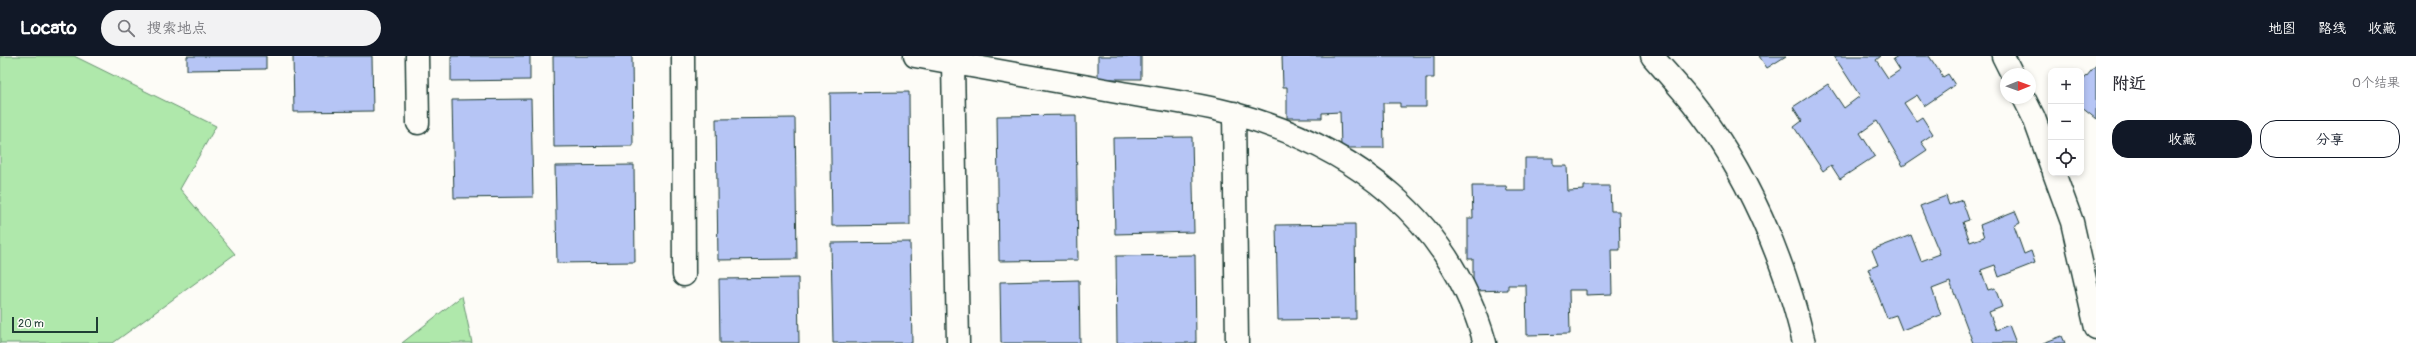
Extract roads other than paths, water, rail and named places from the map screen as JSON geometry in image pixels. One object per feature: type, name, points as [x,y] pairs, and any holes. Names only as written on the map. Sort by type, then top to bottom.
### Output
[{"type":"street","points":[[417,56],[418,123]]},
{"type":"street","points":[[683,56],[684,275]]},
{"type":"street","points":[[915,56],[1234,113],[1288,132],[1331,151],[1370,176],[1406,207],[1437,243],[1462,283],[1485,343]]},
{"type":"street","points":[[1652,56],[1693,103],[1734,166],[1769,233],[1795,305],[1804,343]]},
{"type":"street","points":[[2002,56],[2009,68]]},
{"type":"street","points":[[953,63],[958,343]]},
{"type":"street","points":[[2027,104],[2034,118],[2048,157]]},
{"type":"street","points":[[1234,113],[1237,343]]},
{"type":"street","points":[[2055,176],[2072,222],[2096,328]]}]
